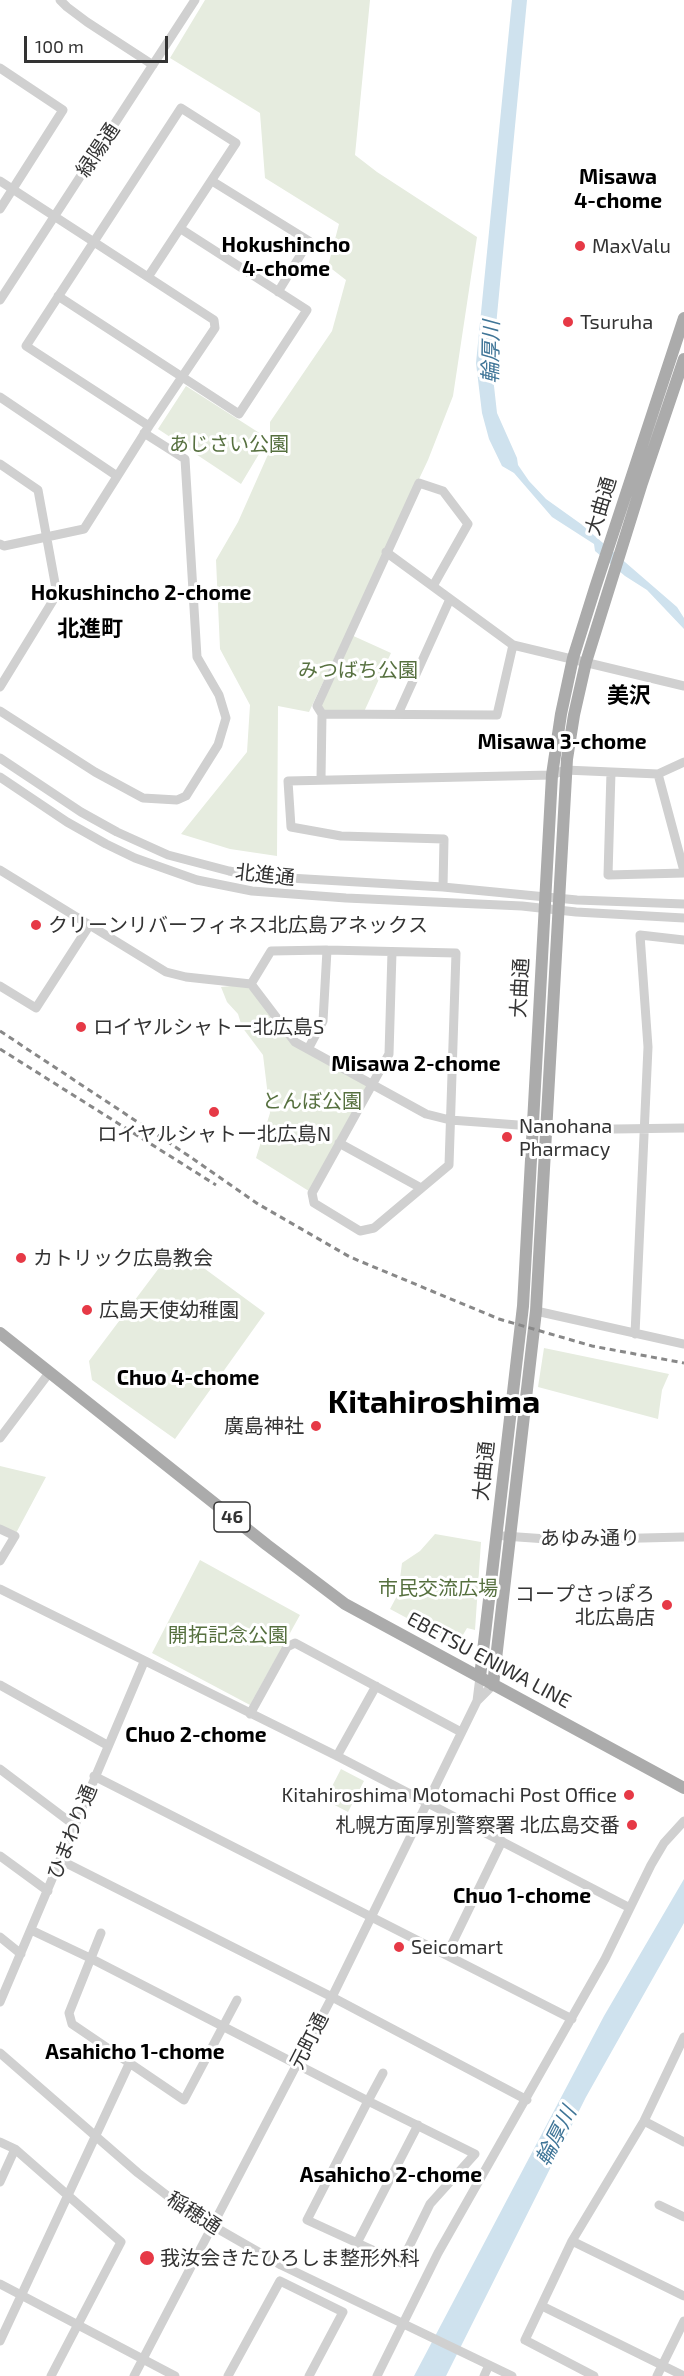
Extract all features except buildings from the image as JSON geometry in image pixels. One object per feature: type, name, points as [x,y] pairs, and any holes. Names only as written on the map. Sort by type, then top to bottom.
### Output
[{"type":"main road","name":"大曲通","points":[[493,1684],[536,1311],[565,770],[586,662],[607,595],[621,530],[684,318]]},
{"type":"main road","name":"大曲通","points":[[480,1677],[523,1306],[552,775],[561,714],[573,658],[594,588],[621,530],[684,359]]},
{"type":"main road","name":"EBETSU ENIWA LINE","points":[[1,1335],[345,1604],[684,1788]]},
{"type":"street","points":[[60,0],[74,12],[153,65]]},
{"type":"street","name":"緑陽通","points":[[0,300],[195,0]]},
{"type":"street","points":[[0,68],[63,110],[0,209]]},
{"type":"street","points":[[0,711],[95,772],[143,798],[177,800],[186,796],[218,746],[226,718],[219,695],[197,657],[185,459],[26,346],[92,242],[182,108],[236,143],[148,277]]},
{"type":"street","points":[[0,181],[214,320],[215,328],[84,529],[4,546],[0,544]]},
{"type":"street","points":[[212,181],[309,241],[278,292]]},
{"type":"street","points":[[57,296],[239,414],[307,310],[180,229]]},
{"type":"street","points":[[0,397],[117,476]]},
{"type":"street","points":[[0,464],[38,490],[57,594],[0,687]]},
{"type":"street","points":[[321,779],[322,714],[317,706],[419,483],[443,491],[468,524],[433,586]]},
{"type":"street","points":[[386,552],[513,645],[684,686]]},
{"type":"street","points":[[398,714],[450,599]]},
{"type":"street","points":[[322,714],[497,715],[513,645]]},
{"type":"street","name":"北進通","points":[[0,758],[81,812],[117,832],[168,855],[192,862],[255,876],[443,887],[544,903]]},
{"type":"street","points":[[443,887],[444,839],[341,836],[291,827],[288,781],[552,775],[565,770],[658,774],[684,762]]},
{"type":"street","points":[[611,772],[608,875],[684,872],[658,774]]},
{"type":"street","name":"北進通","points":[[0,777],[106,844],[135,858],[197,880],[252,891],[346,898],[522,906],[544,903]]},
{"type":"street","points":[[0,870],[166,972],[186,977],[251,984],[295,1042],[426,1114],[450,1120],[532,1126],[546,1130],[684,1128]]},
{"type":"street","points":[[544,903],[684,918]]},
{"type":"street","points":[[558,904],[684,904]]},
{"type":"street","points":[[0,986],[36,1008],[89,926]]},
{"type":"street","points":[[634,1334],[646,1129],[648,1047],[640,935],[684,940]]},
{"type":"street","points":[[251,984],[271,951],[327,950],[456,953],[449,1165],[374,1228],[360,1231],[314,1203],[312,1193],[389,1054],[392,952]]},
{"type":"street","points":[[308,1049],[323,1021],[327,950]]},
{"type":"street","points":[[339,1143],[421,1188]]},
{"type":"street","points":[[536,1311],[684,1344]]},
{"type":"street","points":[[0,1438],[48,1373]]},
{"type":"street","points":[[0,1529],[15,1536],[0,1561]]},
{"type":"street","name":"あゆみ通り","points":[[496,1537],[561,1540],[684,1537]]},
{"type":"street","points":[[0,1589],[337,1756],[630,1908]]},
{"type":"street","points":[[250,1714],[287,1647],[295,1643],[461,1732]]},
{"type":"street","name":"ひまわり通","points":[[0,2002],[144,1662]]},
{"type":"street","points":[[477,1701],[480,1677]]},
{"type":"street","points":[[477,1701],[493,1684]]},
{"type":"street","points":[[0,1685],[107,1745]]},
{"type":"street","points":[[337,1756],[376,1686]]},
{"type":"street","name":"元町通","points":[[134,2376],[332,1997],[477,1701]]},
{"type":"street","points":[[0,1769],[74,1825]]},
{"type":"street","points":[[94,1776],[572,2019]]},
{"type":"street","points":[[377,2376],[438,2253],[572,2019],[664,1843],[684,1821]]},
{"type":"street","points":[[447,1954],[502,1841]]},
{"type":"street","points":[[0,1856],[48,1891]]},
{"type":"street","points":[[60,1860],[332,1997],[527,2100]]},
{"type":"street","points":[[31,1930],[90,1958],[297,2065],[368,2101],[475,2154],[430,2204],[401,2263],[306,2220],[368,2101],[383,2073]]},
{"type":"street","points":[[101,1933],[69,2013],[72,2024],[184,2100],[237,2000]]},
{"type":"street","points":[[0,1937],[21,1954]]},
{"type":"street","points":[[594,2376],[525,2340],[572,2241],[644,2121],[684,2037]]},
{"type":"street","name":"稲穂通","points":[[0,2053],[169,2197],[213,2226],[281,2265],[487,2364]]},
{"type":"street","points":[[0,2341],[130,2062]]},
{"type":"street","points":[[644,2121],[684,2142]]},
{"type":"street","points":[[357,2243],[418,2125]]},
{"type":"street","points":[[0,2142],[15,2149],[122,2242],[51,2376]]},
{"type":"street","points":[[0,2182],[15,2149]]},
{"type":"street","points":[[659,2205],[684,2217]]},
{"type":"street","points":[[572,2241],[684,2296]]},
{"type":"street","points":[[228,2376],[280,2281],[343,2312],[309,2376]]},
{"type":"street","points":[[0,2284],[176,2376]]},
{"type":"street","points":[[542,2306],[684,2376]]},
{"type":"street","points":[[657,2376],[684,2321]]},
{"type":"street","points":[[484,2376],[487,2364],[512,2376]]},
{"type":"green space","points":[[205,0],[370,0],[355,155],[377,172],[477,237],[453,396],[428,460],[309,712],[278,706],[277,856],[230,849],[181,834],[247,752],[250,705],[220,649],[216,560],[238,522],[270,450],[270,422],[332,331],[346,280],[328,266],[339,224],[265,178],[260,113],[170,58]]},
{"type":"green space","name":"あじさい公園","points":[[186,386],[261,434],[262,449],[241,484],[158,429]]},
{"type":"green space","name":"みつばち公園","points":[[349,634],[391,653],[363,714],[322,714],[317,706]]},
{"type":"green space","name":"とんぼ公園","points":[[251,984],[295,1042],[372,1083],[312,1193],[256,1158],[270,1113],[263,1055],[242,1027],[238,1014],[227,1002],[221,987]]},
{"type":"green space","points":[[185,1260],[198,1270],[201,1266],[265,1313],[175,1439],[92,1380],[89,1361],[159,1268]]},
{"type":"green space","points":[[544,1348],[669,1374],[662,1390],[658,1419],[538,1387]]},
{"type":"green space","points":[[0,1466],[46,1477],[15,1535],[0,1529]]},
{"type":"green space","name":"市民交流広場","points":[[435,1534],[481,1542],[475,1630],[467,1628],[457,1645],[390,1609],[398,1594],[402,1563],[420,1551]]},
{"type":"green space","name":"開拓記念公園","points":[[200,1560],[300,1615],[250,1705],[152,1653]]},
{"type":"green space","points":[[341,1769],[364,1781],[348,1812],[325,1800]]},
{"type":"water","name":"輪厚川","points":[[512,0],[527,0],[492,368],[497,413],[518,465],[529,481],[546,499],[581,524],[677,607],[684,618],[684,629],[647,590],[625,576],[595,551],[594,544],[552,517],[514,473],[502,466],[489,439],[482,413],[476,363]]},
{"type":"water","name":"輪厚川","points":[[684,1879],[684,1923],[586,2097],[446,2376],[414,2376],[604,2016]]},
{"type":"railway","points":[[0,1031],[258,1204],[350,1257],[499,1319],[592,1346],[684,1363]]},
{"type":"railway","points":[[0,1049],[216,1185]]},
{"type":"place","name":"MaxValu","points":[[580,246]]},
{"type":"place","name":"Tsuruha","points":[[568,322]]},
{"type":"place","name":"クリーンリバーフィネス北広島アネックス","points":[[36,925]]},
{"type":"place","name":"ロイヤルシャトー北広島S","points":[[81,1027]]},
{"type":"place","name":"ロイヤルシャトー北広島N","points":[[214,1112]]},
{"type":"place","name":"Nanohana Pharmacy","points":[[507,1137]]},
{"type":"place","name":"カトリック広島教会","points":[[21,1258]]},
{"type":"place","name":"広島天使幼稚園","points":[[87,1310]]},
{"type":"place","name":"廣島神社","points":[[316,1426]]},
{"type":"place","name":"コープさっぽろ 北広島店","points":[[667,1605]]},
{"type":"place","name":"Kitahiroshima Motomachi Post Office","points":[[629,1795]]},
{"type":"place","name":"札幌方面厚別警察署 北広島交番","points":[[632,1825]]},
{"type":"place","name":"Seicomart","points":[[399,1947]]},
{"type":"place","name":"我汝会きたひろしま整形外科","points":[[147,2258]]},
{"type":"district","name":"Misawa 4-chome","points":[[618,189]]},
{"type":"district","name":"Hokushincho 4-chome","points":[[286,257]]},
{"type":"district","name":"Hokushincho 2-chome","points":[[141,593]]},
{"type":"district","name":"北進町","points":[[90,629]]},
{"type":"district","name":"美沢","points":[[629,696]]},
{"type":"district","name":"Misawa 3-chome","points":[[562,742]]},
{"type":"district","name":"Misawa 2-chome","points":[[416,1064]]},
{"type":"district","name":"Chuo 4-chome","points":[[188,1378]]},
{"type":"district","name":"Kitahiroshima","points":[[434,1402]]},
{"type":"district","name":"Chuo 2-chome","points":[[196,1735]]},
{"type":"district","name":"Chuo 1-chome","points":[[522,1896]]},
{"type":"district","name":"Asahicho 1-chome","points":[[135,2052]]},
{"type":"district","name":"Asahicho 2-chome","points":[[391,2175]]}]
